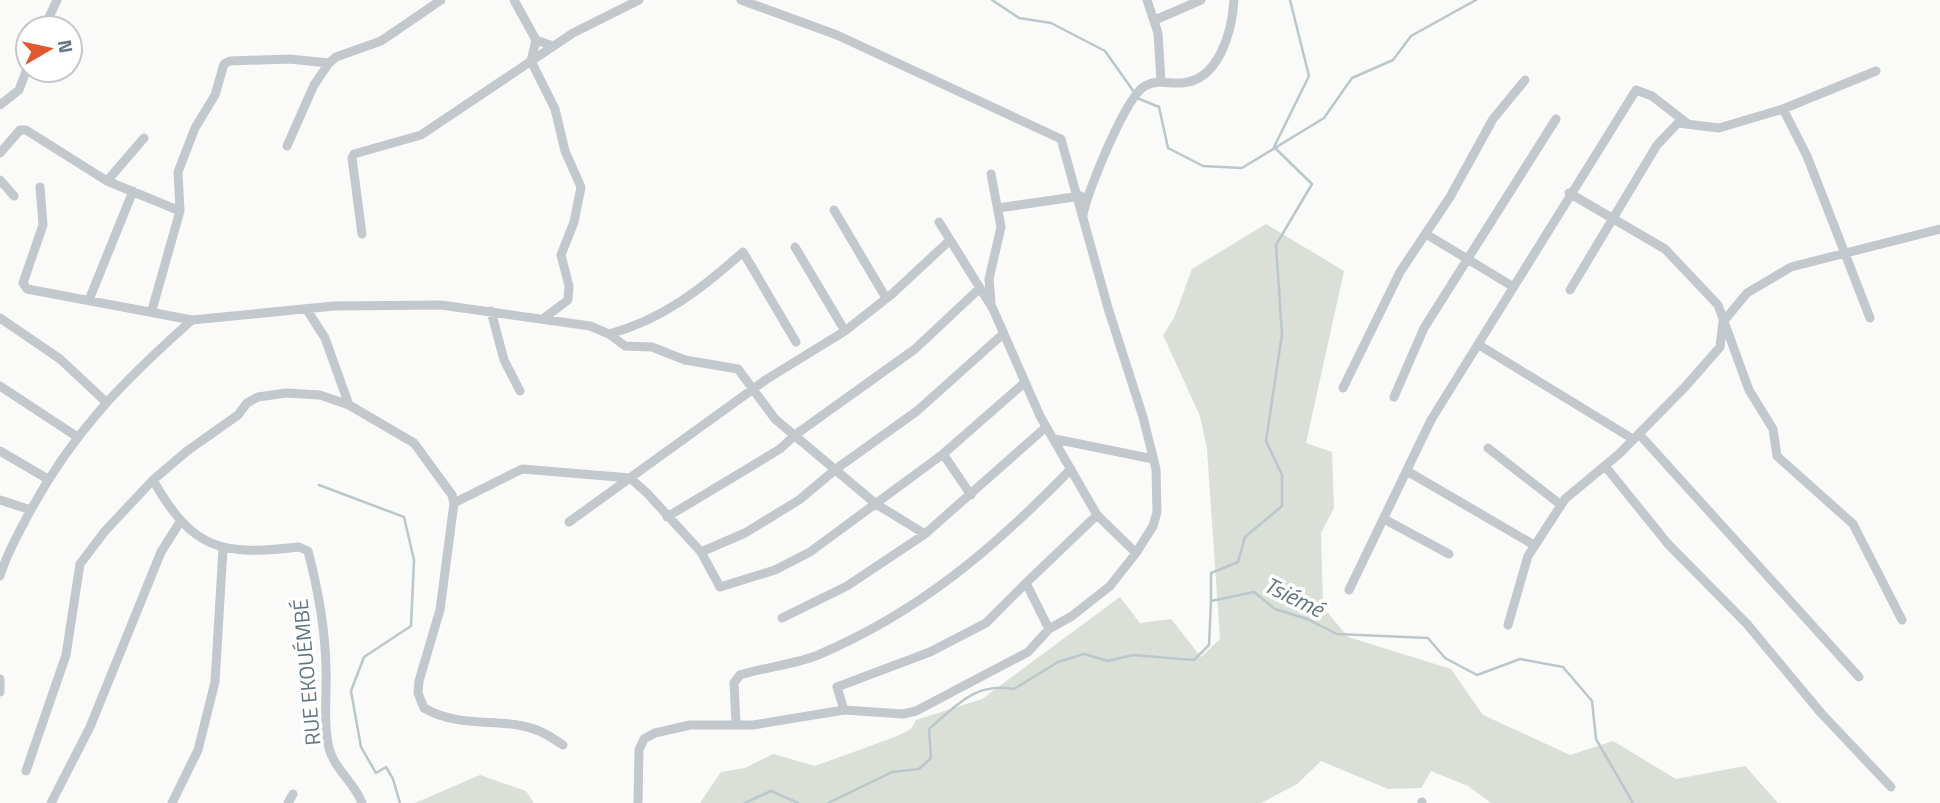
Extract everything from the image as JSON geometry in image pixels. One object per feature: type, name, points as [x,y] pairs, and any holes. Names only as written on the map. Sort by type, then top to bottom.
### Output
[{"type":"street","points":[[287,146],[314,85],[329,63],[336,57],[381,41],[441,0]]},
{"type":"street","points":[[514,0],[536,40],[531,61],[555,109],[565,151],[581,187],[574,222],[561,256],[569,286],[568,300],[544,318]]},
{"type":"street","points":[[362,234],[352,158],[354,154],[421,135],[554,46],[639,0]]},
{"type":"street","points":[[639,803],[638,759],[644,739],[666,729],[753,724],[845,710],[902,714],[916,711],[1028,652],[1049,629],[1072,616],[1110,586],[1136,553],[1153,526],[1157,512],[1156,469],[1143,417],[1108,308],[1065,147],[1058,137],[837,35],[741,0]]},
{"type":"street","points":[[1147,0],[1155,20],[1161,81]]},
{"type":"street","points":[[1155,20],[1201,0]]},
{"type":"street","points":[[1083,217],[1087,197],[1135,97],[1143,87],[1161,81],[1195,81],[1213,66],[1229,29],[1234,0]]},
{"type":"street","points":[[536,40],[554,46]]},
{"type":"street","points":[[152,310],[180,211],[178,172],[195,128],[215,95],[224,64],[230,61],[289,59],[329,63]]},
{"type":"street","points":[[1570,289],[1616,218],[1657,145],[1678,123],[1719,128],[1783,109],[1876,71]]},
{"type":"street","points":[[1343,388],[1400,272],[1450,197],[1493,119],[1525,80]]},
{"type":"street","points":[[0,105],[19,90],[21,84]]},
{"type":"street","points":[[1349,590],[1431,420],[1636,90],[1652,96],[1688,124]]},
{"type":"street","points":[[1783,109],[1847,254],[1870,318]]},
{"type":"street","points":[[1394,397],[1424,328],[1556,119]]},
{"type":"street","points":[[0,153],[24,129],[107,181],[180,211]]},
{"type":"street","points":[[107,181],[144,138]]},
{"type":"street","points":[[991,174],[1001,233],[989,279],[993,309]]},
{"type":"street","points":[[0,180],[14,196]]},
{"type":"street","points":[[40,187],[43,225],[23,283],[24,288],[152,310],[192,320],[334,306],[441,305],[590,326],[609,334],[625,346],[652,347],[685,360],[738,369],[775,419],[876,504],[925,534]]},
{"type":"street","points":[[89,300],[133,191]]},
{"type":"street","points":[[1570,193],[1665,249],[1718,305],[1749,390],[1773,429],[1777,456],[1853,524],[1902,620]]},
{"type":"street","points":[[998,208],[1076,195],[1087,197]]},
{"type":"street","points":[[834,210],[886,299]]},
{"type":"street","points":[[939,222],[993,309],[1023,384],[1097,514],[1136,553]]},
{"type":"street","points":[[1508,625],[1528,556],[1561,505],[1636,437],[1720,347],[1723,322],[1747,293],[1791,267],[1940,229]]},
{"type":"street","points":[[1426,234],[1512,286]]},
{"type":"street","points":[[569,522],[753,391],[845,331],[886,299],[949,241]]},
{"type":"street","points":[[795,247],[845,331]]},
{"type":"street","points":[[609,334],[667,311],[696,293],[743,252],[796,342]]},
{"type":"street","points":[[667,517],[780,449],[795,435],[915,349],[980,288]]},
{"type":"street","points":[[307,310],[325,338],[348,405]]},
{"type":"street","points":[[491,311],[505,360],[520,391]]},
{"type":"street","points":[[0,318],[60,359],[106,402]]},
{"type":"street","points":[[0,576],[3,558],[47,478],[76,436],[106,402],[192,320]]},
{"type":"street","points":[[701,552],[745,533],[799,500],[836,469],[917,411],[1003,334]]},
{"type":"street","points":[[1479,345],[1636,437],[1858,677]]},
{"type":"street","points":[[454,503],[522,468],[630,478],[648,493],[701,552],[720,587],[775,570],[810,552],[943,454],[1023,384]]},
{"type":"street","points":[[0,386],[76,436]]},
{"type":"street","points":[[26,771],[66,655],[77,571],[105,531],[153,480],[258,397],[286,393],[320,395],[348,405],[414,443],[450,490],[454,503],[440,610],[419,681],[424,708],[438,715],[474,724],[539,731],[563,745]]},
{"type":"street","points":[[782,618],[847,586],[925,534],[1046,426]]},
{"type":"street","points":[[1055,439],[1153,459]]},
{"type":"street","points":[[1488,448],[1561,505]]},
{"type":"street","points":[[0,451],[47,478]]},
{"type":"street","points":[[943,454],[971,495]]},
{"type":"street","points":[[1605,466],[1668,544],[1747,624],[1821,713],[1891,787]]},
{"type":"street","points":[[736,723],[734,683],[740,675],[816,656],[898,616],[965,569],[1071,469]]},
{"type":"street","points":[[1407,471],[1534,545]]},
{"type":"street","name":"RUE EKOUÉMBÉ","points":[[153,480],[180,522],[199,538],[223,549],[299,547],[308,551],[320,594],[329,748],[337,765],[357,790],[362,803]]},
{"type":"street","points":[[0,500],[31,510]]},
{"type":"street","points":[[845,710],[836,687],[930,652],[986,623],[1097,514]]},
{"type":"street","points":[[1384,519],[1449,554]]},
{"type":"street","points":[[51,803],[90,727],[161,552],[180,522]]},
{"type":"street","points":[[172,803],[198,750],[215,682],[223,549]]},
{"type":"street","points":[[1026,583],[1049,629]]},
{"type":"street","points":[[0,679],[0,690]]},
{"type":"shaded area","points":[[1266,224],[1344,271],[1306,443],[1332,452],[1334,508],[1321,533],[1323,607],[1348,637],[1451,669],[1483,715],[1570,755],[1613,741],[1676,779],[1745,766],[1778,803],[1491,803],[1468,786],[1431,771],[1421,788],[1388,789],[1321,761],[1297,784],[1261,803],[700,803],[721,772],[745,768],[773,754],[815,766],[895,737],[911,729],[916,720],[982,699],[1120,597],[1140,623],[1171,619],[1201,657],[1220,639],[1207,449],[1200,416],[1163,335],[1174,318],[1192,269]]},
{"type":"shaded area","points":[[480,775],[526,791],[534,803],[415,803]]},
{"type":"waterway","points":[[992,0],[1019,18],[1051,23],[1105,51],[1134,92]]},
{"type":"waterway","points":[[1211,601],[1211,573],[1238,562],[1245,537],[1282,506],[1282,475],[1266,441],[1282,334],[1276,245],[1312,184],[1274,147],[1309,76],[1290,0]]},
{"type":"waterway","points":[[1137,98],[1159,107],[1168,148],[1203,166],[1242,168],[1324,118],[1352,78],[1393,60],[1411,36],[1476,0]]},
{"type":"waterway","points":[[319,485],[404,517],[414,560],[411,626],[364,657],[351,691],[361,747],[376,773],[386,767],[393,779],[400,803]]},
{"type":"waterway","name":"Tsiémé","points":[[828,803],[892,772],[919,769],[931,758],[929,729],[967,697],[977,692],[1000,688],[1014,689],[1058,662],[1084,654],[1108,661],[1133,655],[1194,660],[1209,645],[1211,601],[1254,592],[1275,609],[1307,619],[1337,634],[1428,638],[1445,658],[1477,675],[1520,659],[1563,667],[1592,701],[1596,739],[1633,803]]},
{"type":"waterway","name":"Tsiémé","points":[[745,803],[771,791],[798,803]]}]
